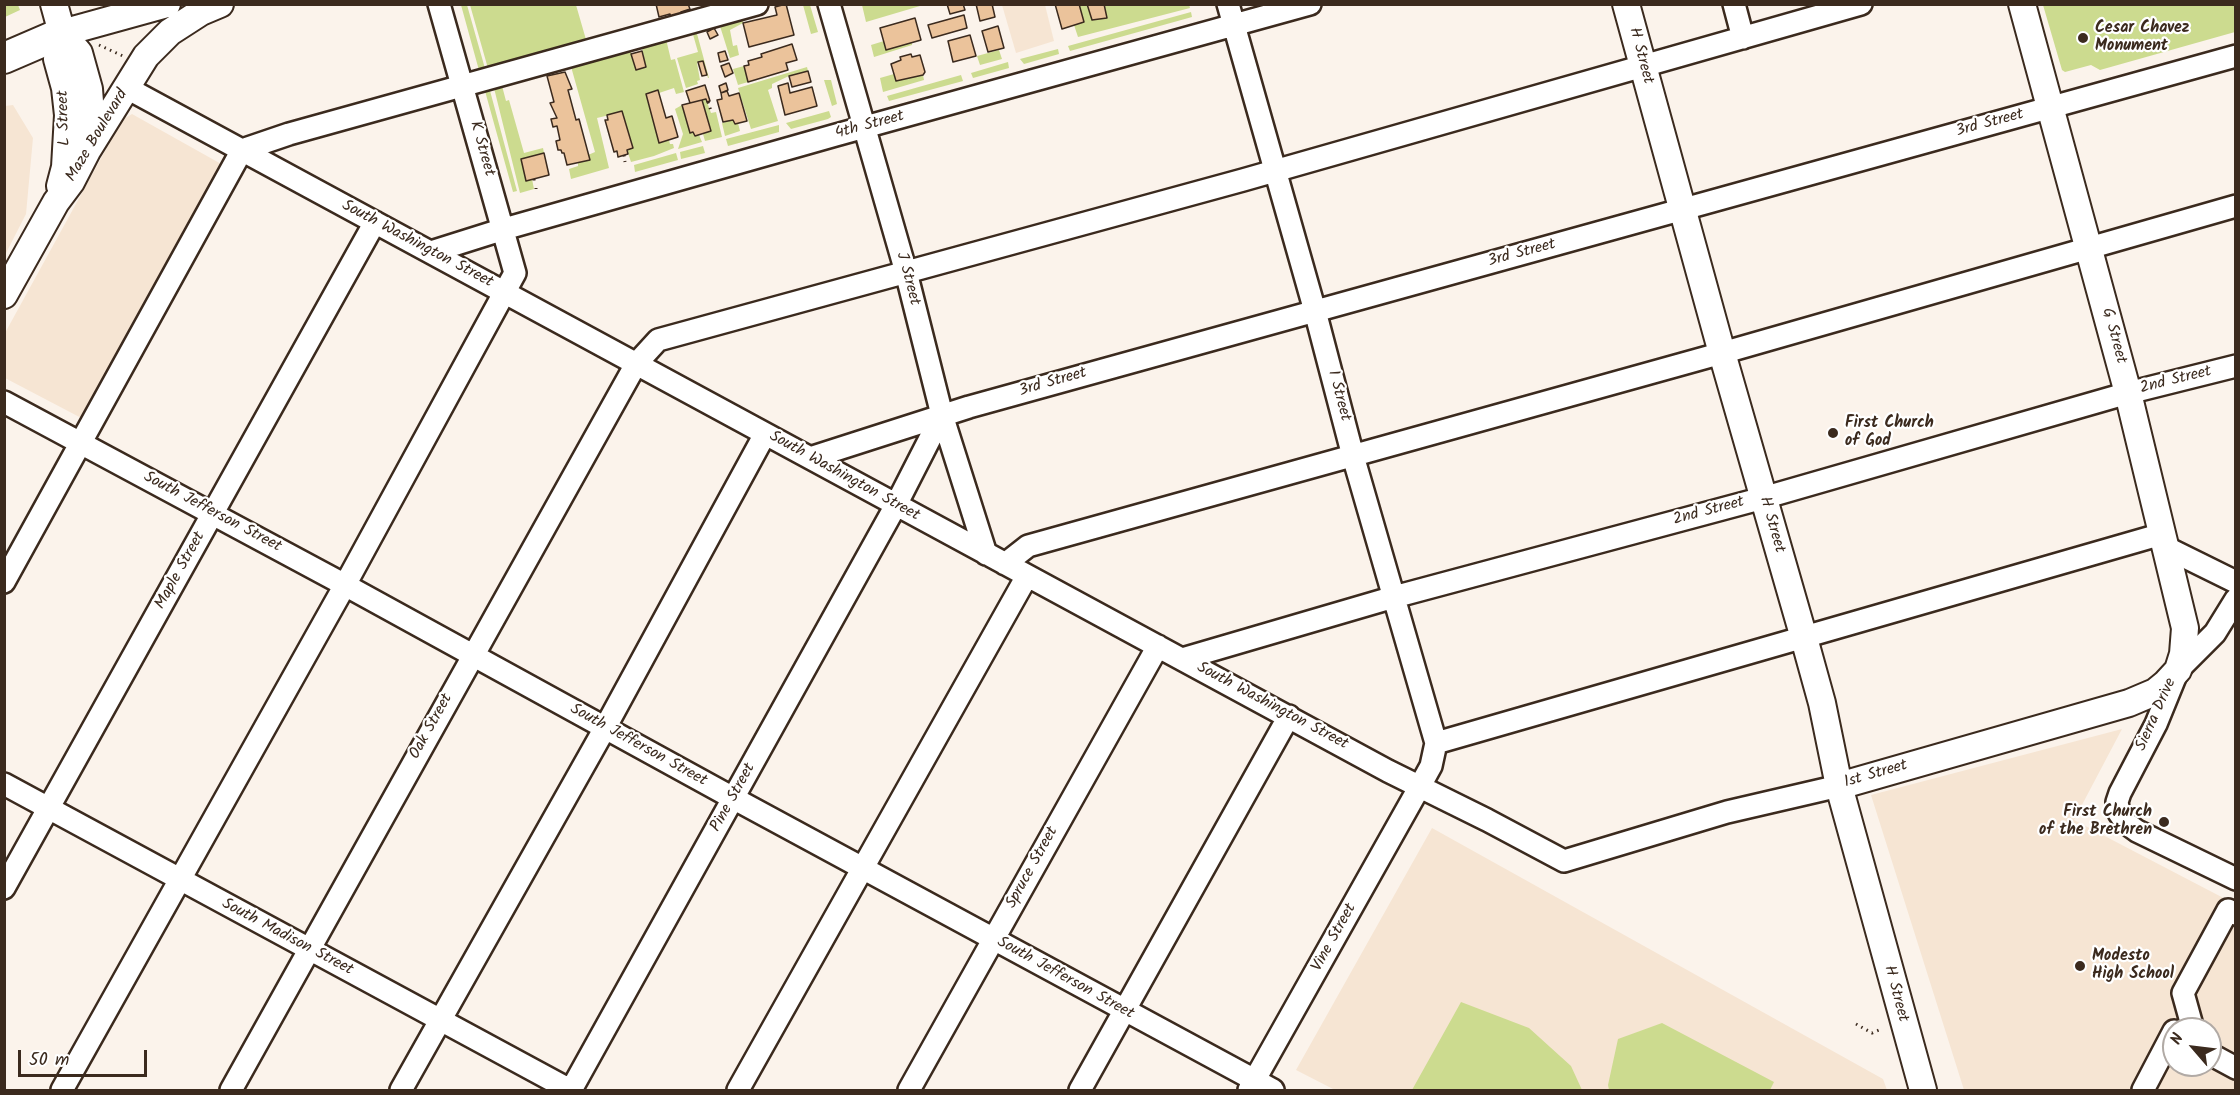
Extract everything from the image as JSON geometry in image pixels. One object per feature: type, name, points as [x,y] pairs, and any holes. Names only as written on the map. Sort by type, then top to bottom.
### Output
[{"type":"highway","points":[[4,46],[62,33]]},
{"type":"highway","points":[[4,58],[62,33]]},
{"type":"main road","name":"L Street","points":[[54,4],[62,33],[79,53],[89,89],[92,127],[87,151]]},
{"type":"main road","points":[[62,33],[167,4]]},
{"type":"main road","name":"Maze Boulevard","points":[[4,295],[56,202],[71,182],[87,151],[146,56],[170,32],[201,12],[220,4]]},
{"type":"main road","name":"H Street","points":[[1626,4],[1822,703],[1839,786],[1923,1090]]},
{"type":"main road","name":"G Street","points":[[2022,4],[2128,393],[2185,628],[2183,654],[2178,670]]},
{"type":"main road","name":"L Street","points":[[56,202],[65,167],[68,136],[65,88],[57,59],[62,33]]},
{"type":"main road","name":"1st Street","points":[[1839,786],[2129,703],[2156,692],[2178,670]]},
{"type":"street","name":"K Street","points":[[62,1090],[345,585],[515,273],[439,4]]},
{"type":"street","points":[[4,582],[242,150],[289,134],[758,4]]},
{"type":"street","name":"J Street","points":[[829,4],[906,272],[942,416],[986,554]]},
{"type":"street","name":"I Street","points":[[1227,4],[1436,743]]},
{"type":"street","name":"4th Street","points":[[431,252],[504,229],[1310,4]]},
{"type":"street","points":[[1734,4],[1743,38]]},
{"type":"street","name":"Oak Street","points":[[231,1090],[636,364],[658,340],[1275,170],[1861,4]]},
{"type":"street","name":"3rd Street","points":[[810,458],[942,416],[2235,56]]},
{"type":"street","name":"South Washington Street","points":[[127,88],[986,554],[1564,861]]},
{"type":"street","points":[[1005,564],[1028,546],[1722,353],[2235,206]]},
{"type":"street","name":"Maple Street","points":[[4,888],[375,222]]},
{"type":"street","name":"2nd Street","points":[[1182,658],[1395,597],[1763,498],[2128,393],[2235,366]]},
{"type":"street","name":"South Jefferson Street","points":[[4,402],[345,585],[1125,1011],[1259,1087]]},
{"type":"street","name":"Pine Street","points":[[571,1090],[896,505],[942,416]]},
{"type":"street","points":[[401,1090],[605,728],[765,434]]},
{"type":"street","points":[[1420,786],[1431,766],[1436,743],[1804,638],[2164,541],[2235,582]]},
{"type":"street","points":[[738,1090],[1027,576]]},
{"type":"street","name":"Sierra Drive","points":[[2235,598],[2215,633],[2178,670],[2156,724],[2117,802],[2119,813],[2126,823],[2137,831],[2235,879]]},
{"type":"street","name":"Spruce Street","points":[[909,1090],[1158,646]]},
{"type":"street","points":[[1080,1090],[1289,716]]},
{"type":"street","name":"South Madison Street","points":[[4,784],[571,1090]]},
{"type":"street","name":"Vine Street","points":[[1259,1087],[1420,786]]},
{"type":"street","name":"1st Street","points":[[1564,861],[1727,812],[1839,786]]},
{"type":"street","points":[[2190,1017],[2183,993],[2228,910],[2235,914]]},
{"type":"street","points":[[2181,1017],[2187,1006]]},
{"type":"street","points":[[2143,1090],[2162,1053]]},
{"type":"path","points":[[93,42],[133,60]]},
{"type":"path","points":[[708,102],[711,111]]},
{"type":"path","points":[[624,155],[625,162]]},
{"type":"path","points":[[1856,1024],[1872,1033],[1879,1030]]},
{"type":"shaded area","points":[[1002,5],[1045,5],[1054,41],[1016,53]]},
{"type":"shaded area","points":[[13,105],[33,138],[26,214],[5,255],[5,106]]},
{"type":"shaded area","points":[[132,114],[223,165],[87,421],[5,378],[5,333],[122,120]]},
{"type":"shaded area","name":"Modesto High School","points":[[2122,729],[2074,820],[2235,904],[2235,1090],[1964,1090],[1871,795]]},
{"type":"shaded area","points":[[1432,828],[1883,1079],[1887,1090],[1335,1090],[1296,1070]]},
{"type":"green space","points":[[5,4],[18,5],[20,10],[5,17]]},
{"type":"green space","points":[[920,4],[920,6],[866,22],[862,5]]},
{"type":"green space","points":[[1189,4],[1190,8],[1078,37],[1074,25],[1079,5],[1087,5],[1092,20],[1107,18],[1104,5]]},
{"type":"green space","points":[[461,5],[467,5],[486,72],[480,74]]},
{"type":"green space","points":[[470,5],[576,5],[587,43],[489,72]]},
{"type":"green space","points":[[803,5],[810,5],[818,32],[811,34]]},
{"type":"green space","points":[[2043,5],[2235,5],[2235,32],[2100,70],[2091,65],[2065,72],[2062,70]]},
{"type":"green space","points":[[1191,12],[1192,17],[1070,51],[1068,46]]},
{"type":"green space","points":[[743,16],[743,23],[730,30],[733,46],[737,45],[739,55],[730,58],[719,23]]},
{"type":"green space","points":[[696,30],[709,78],[703,61],[697,63],[700,80],[697,81],[698,84],[686,88],[677,58],[698,52],[692,31]]},
{"type":"green space","points":[[666,39],[671,60],[675,59],[684,92],[676,94],[674,88],[646,94],[659,142],[669,140],[674,148],[631,162],[627,150],[633,148],[622,112],[597,118],[609,168],[571,179],[569,169],[578,166],[578,163],[595,152],[570,63],[629,46],[636,70],[646,67],[641,43]]},
{"type":"green space","points":[[884,41],[912,42],[912,45],[874,57],[871,45]]},
{"type":"green space","points":[[1058,49],[1059,54],[1024,64],[1020,59]]},
{"type":"green space","points":[[999,50],[1002,59],[980,65],[977,56]]},
{"type":"green space","points":[[1008,62],[1009,68],[973,78],[971,73]]},
{"type":"green space","points":[[744,66],[748,82],[738,85],[733,69]]},
{"type":"green space","points":[[807,67],[808,71],[772,84],[772,88],[768,90],[778,121],[751,129],[738,88]]},
{"type":"green space","points":[[894,74],[896,81],[923,75],[924,80],[883,92],[880,78]]},
{"type":"green space","points":[[961,75],[963,81],[889,101],[887,96]]},
{"type":"green space","points":[[824,80],[831,80],[837,104],[832,106]]},
{"type":"green space","points":[[501,82],[506,101],[509,100],[524,153],[543,148],[544,153],[521,160],[526,180],[532,179],[534,189],[520,193],[493,84]]},
{"type":"green space","points":[[489,87],[517,191],[513,192],[485,91]]},
{"type":"green space","points":[[706,99],[711,113],[716,112],[722,137],[705,141],[703,134],[711,131],[702,100]]},
{"type":"green space","points":[[682,105],[690,133],[693,132],[695,136],[699,135],[702,142],[678,149],[683,134],[675,109]]},
{"type":"green space","points":[[829,111],[831,117],[828,119],[791,129],[786,123]]},
{"type":"green space","points":[[733,120],[735,124],[738,123],[740,131],[725,136],[722,123]]},
{"type":"green space","points":[[779,125],[779,132],[728,146],[726,139]]},
{"type":"green space","points":[[703,146],[705,153],[681,159],[680,152]]},
{"type":"green space","points":[[676,153],[678,160],[635,172],[634,165]]},
{"type":"green space","points":[[1461,1002],[1529,1028],[1571,1066],[1582,1090],[1412,1090]]},
{"type":"green space","points":[[1662,1023],[1774,1082],[1770,1090],[1609,1090],[1608,1085],[1618,1039]]},
{"type":"building","points":[[656,4],[688,4],[690,9],[681,12],[682,17],[672,20],[670,14],[659,17]]},
{"type":"building","points":[[786,4],[794,35],[749,47],[743,23],[777,15],[775,7]]},
{"type":"building","points":[[947,4],[963,4],[965,10],[950,14]]},
{"type":"building","points":[[976,4],[992,4],[995,17],[980,21]]},
{"type":"building","points":[[1055,4],[1079,4],[1084,22],[1062,29]]},
{"type":"building","points":[[1087,4],[1104,4],[1107,18],[1092,20]]},
{"type":"building","points":[[964,15],[967,28],[932,38],[928,25]]},
{"type":"building","points":[[915,18],[921,40],[886,50],[880,28]]},
{"type":"building","points":[[998,26],[1004,48],[988,52],[982,31]]},
{"type":"building","points":[[714,28],[718,35],[710,39],[707,32]]},
{"type":"building","points":[[970,35],[976,56],[953,62],[948,41]]},
{"type":"building","points":[[792,44],[797,60],[786,63],[788,70],[748,82],[744,66],[749,65],[748,61],[762,57],[761,54]]},
{"type":"building","points":[[642,51],[646,67],[636,70],[631,54]]},
{"type":"building","points":[[725,51],[728,60],[720,62],[718,53]]},
{"type":"building","points":[[911,54],[912,57],[920,55],[925,72],[923,75],[896,81],[891,64],[901,60],[900,57]]},
{"type":"building","points":[[703,61],[707,75],[702,76],[698,62]]},
{"type":"building","points":[[729,63],[733,73],[725,77],[721,66]]},
{"type":"building","points":[[808,71],[811,82],[792,87],[789,76]]},
{"type":"building","points":[[565,72],[572,89],[568,90],[576,120],[579,119],[590,160],[567,165],[564,153],[558,150],[556,141],[560,140],[557,126],[553,127],[551,119],[557,118],[550,103],[554,102],[547,76]]},
{"type":"building","points":[[726,83],[728,90],[721,93],[719,86]]},
{"type":"building","points":[[788,83],[790,93],[812,87],[817,106],[785,115],[778,86]]},
{"type":"building","points":[[705,85],[710,101],[707,102],[706,99],[690,103],[686,91]]},
{"type":"building","points":[[658,90],[666,118],[672,116],[678,137],[659,143],[646,94]]},
{"type":"building","points":[[727,91],[729,96],[739,93],[747,121],[735,124],[733,120],[723,122],[717,100],[722,99],[721,93]]},
{"type":"building","points":[[702,100],[711,131],[695,136],[693,132],[690,133],[682,105]]},
{"type":"building","points":[[622,111],[633,148],[627,150],[628,154],[618,157],[617,151],[614,152],[605,120],[608,120],[607,115]]},
{"type":"building","points":[[544,153],[549,175],[526,181],[521,159]]},
{"type":"place","name":"Cesar Chavez Monument","points":[[2083,38]]},
{"type":"place","name":"First Church of God","points":[[1833,433]]},
{"type":"place","name":"First Church of the Brethren","points":[[2164,822]]},
{"type":"place","name":"Modesto High School","points":[[2080,966]]}]
